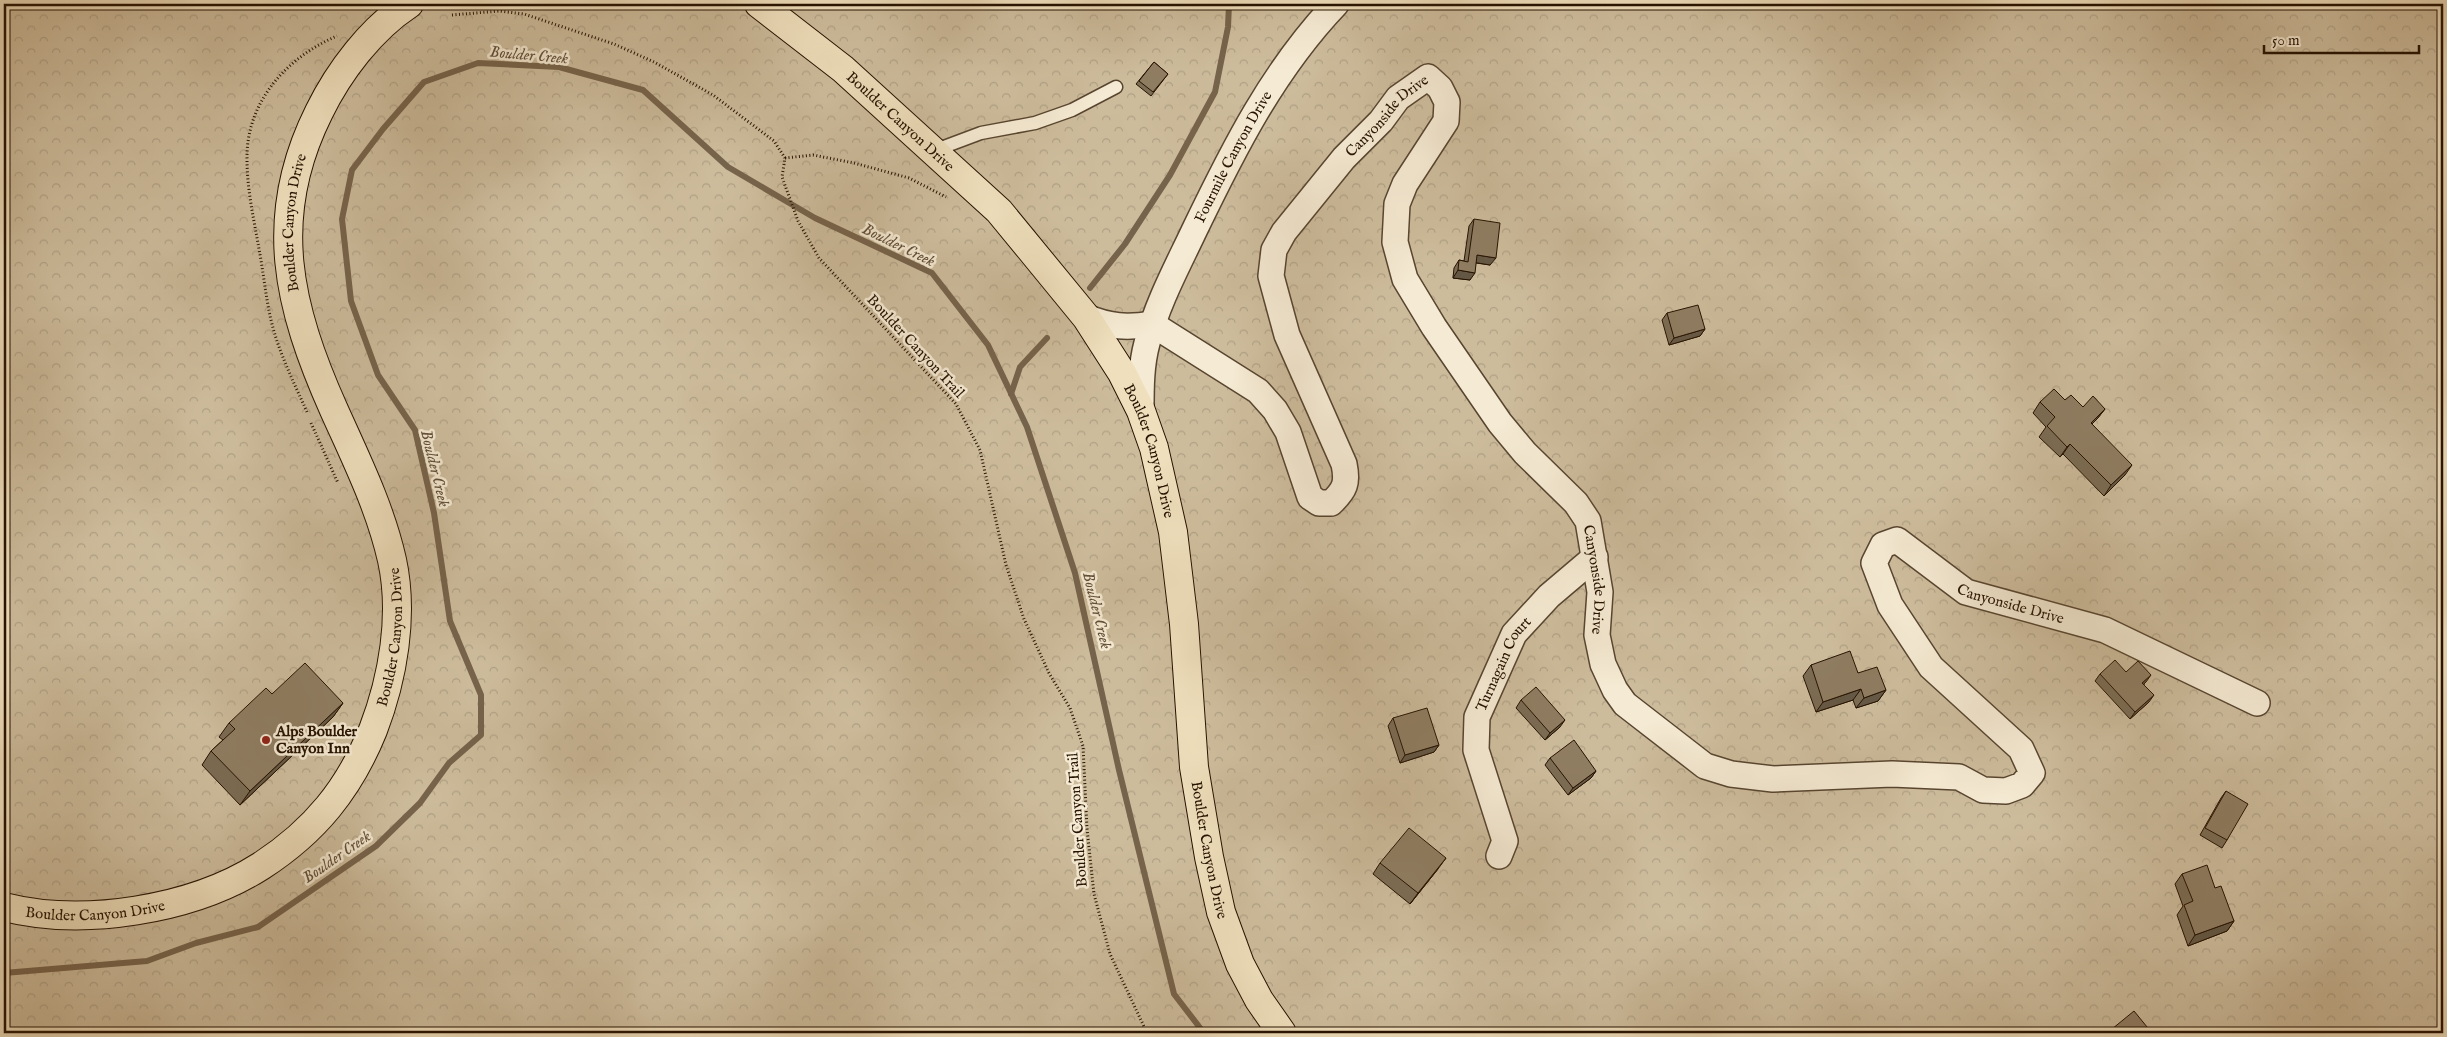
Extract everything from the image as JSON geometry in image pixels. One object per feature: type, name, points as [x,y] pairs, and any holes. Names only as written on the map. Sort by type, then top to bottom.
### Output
[{"type":"main road","name":"Boulder Canyon Drive","points":[[4,908],[53,914],[96,915],[162,906],[223,886],[251,872],[278,855],[303,835],[327,811],[360,762],[380,711],[392,663],[397,610],[393,563],[384,526],[306,344],[296,312],[289,279],[289,211],[296,169],[310,129],[325,100],[359,50],[409,4]]},
{"type":"main road","name":"Boulder Canyon Drive","points":[[759,4],[842,69],[999,211],[1086,317],[1122,374],[1141,411],[1154,448],[1173,532],[1183,614],[1194,767],[1208,857],[1221,912],[1240,964],[1258,1000],[1282,1033]]},
{"type":"street","name":"Fourmile Canyon Drive","points":[[1141,411],[1141,378],[1152,324],[1187,245],[1242,134],[1272,84],[1315,25],[1336,4]]},
{"type":"street","name":"Canyonside Drive","points":[[1152,324],[1258,391],[1275,410],[1288,432],[1310,497],[1318,503],[1331,503],[1343,492],[1348,479],[1344,464],[1287,335],[1271,276],[1274,250],[1284,232],[1344,158],[1381,120],[1398,98],[1428,77],[1440,88],[1446,102],[1446,121],[1405,184],[1397,204],[1395,242],[1405,279],[1434,327],[1500,422],[1525,453],[1576,503],[1588,521],[1600,592],[1597,636],[1603,664],[1615,690],[1625,704],[1704,766],[1731,774],[1772,779],[1892,774],[1960,777],[1983,790],[2006,791],[2022,785],[2032,773],[2020,749],[1931,667],[1890,605],[1874,564],[1883,545],[1897,540],[1966,592],[2105,630],[2257,703]]},
{"type":"street","points":[[1086,317],[1107,325],[1124,328],[1152,324]]},
{"type":"street","name":"Turnagain Court","points":[[1498,856],[1504,841],[1476,750],[1477,717],[1514,634],[1549,596],[1595,557]]},
{"type":"lane","points":[[933,151],[981,133],[1035,123],[1072,110],[1116,87]]},
{"type":"path","points":[[452,15],[499,11],[524,14],[614,44],[654,62],[713,95],[774,140],[786,158],[813,155],[854,163],[909,178],[919,183]]},
{"type":"path","name":"Boulder Canyon Trail","points":[[786,158],[782,177],[798,222],[819,258],[956,404],[980,450],[1006,565],[1024,619],[1049,673],[1070,708],[1083,746],[1087,828],[1094,894],[1110,954],[1147,1033]]},
{"type":"green space","points":[[4,4],[2443,4],[2443,1033],[4,1033]]},
{"type":"building","points":[[1154,62],[1168,74],[1153,92],[1139,81]]},
{"type":"building","points":[[1474,219],[1500,223],[1496,258],[1477,255],[1475,273],[1458,270],[1459,260],[1468,262]]},
{"type":"building","points":[[1698,305],[1705,329],[1674,338],[1667,313]]},
{"type":"building","points":[[2054,389],[2065,400],[2071,395],[2083,407],[2093,396],[2105,409],[2091,423],[2132,465],[2111,485],[2070,444],[2067,447],[2047,426],[2055,417],[2040,402]]},
{"type":"building","points":[[1850,651],[1858,673],[1877,667],[1886,690],[1864,698],[1861,689],[1823,702],[1811,665]]},
{"type":"building","points":[[2115,660],[2126,672],[2138,661],[2151,675],[2142,683],[2154,695],[2135,712],[2100,674]]},
{"type":"building","name":"Alps Boulder Canyon Inn","points":[[305,663],[343,703],[250,791],[211,751],[235,729],[229,723],[266,688],[272,694]]},
{"type":"building","points":[[1536,687],[1565,720],[1550,733],[1521,700]]},
{"type":"building","points":[[1427,708],[1439,745],[1405,755],[1393,718]]},
{"type":"building","points":[[1574,740],[1596,771],[1573,788],[1550,758]]},
{"type":"building","points":[[2226,791],[2248,804],[2227,840],[2205,828]]},
{"type":"building","points":[[1409,828],[1446,858],[1418,893],[1380,863]]},
{"type":"building","points":[[2207,865],[2215,888],[2221,886],[2234,921],[2195,935],[2184,905],[2193,901],[2182,874]]},
{"type":"building","points":[[2134,1011],[2152,1033],[2116,1033],[2112,1029]]},
{"type":"waterway","points":[[1090,288],[1125,244],[1170,175],[1215,92],[1228,27],[1229,4]]},
{"type":"waterway","name":"Boulder Creek","points":[[4,973],[147,961],[196,943],[258,927],[376,846],[420,803],[449,763],[481,735],[481,695],[450,621],[434,513],[415,430],[378,375],[351,301],[342,219],[352,170],[383,129],[424,82],[478,63],[559,67],[643,90],[728,167],[815,218],[932,273],[988,345],[1027,427],[1075,573],[1119,770],[1174,994],[1204,1033]]},
{"type":"waterway","points":[[1011,394],[1020,367],[1047,338]]},
{"type":"place","name":"Alps Boulder Canyon Inn","points":[[266,740]]}]
